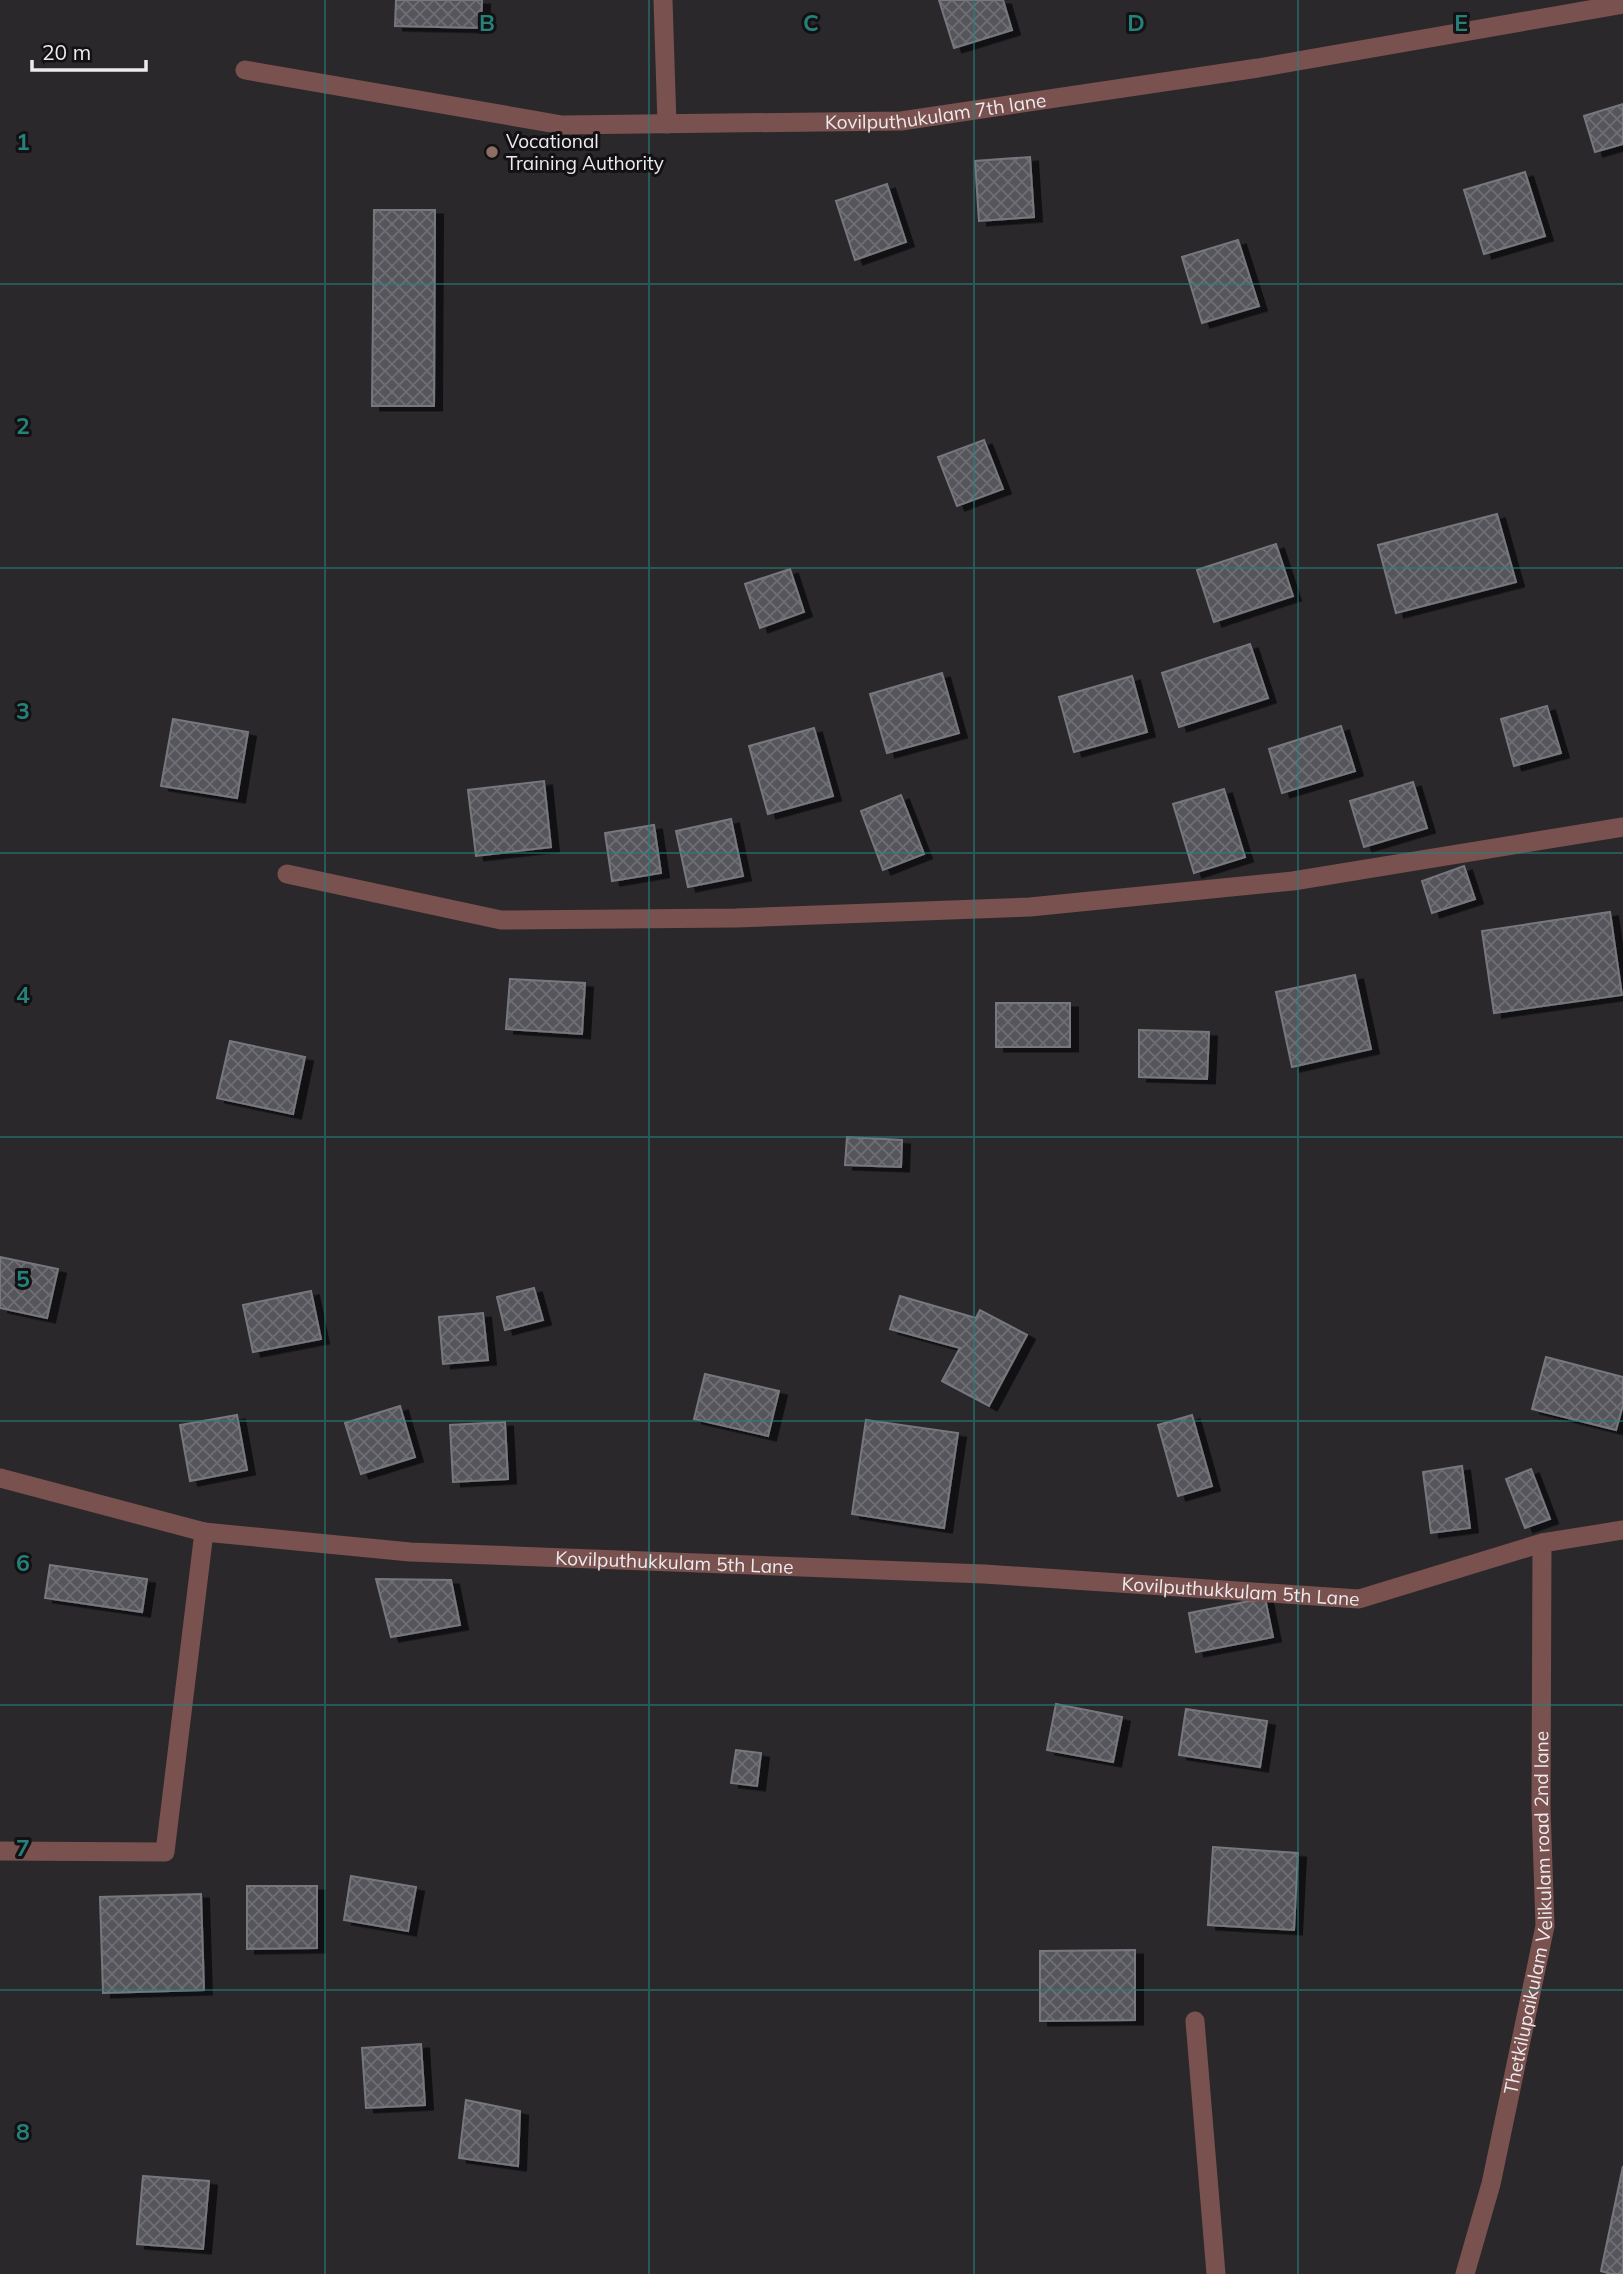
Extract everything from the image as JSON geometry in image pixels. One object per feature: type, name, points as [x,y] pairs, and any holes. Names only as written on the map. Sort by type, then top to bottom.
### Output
[{"type":"street","points":[[663,0],[667,124]]},
{"type":"street","name":"Kovilputhukulam 7th lane","points":[[245,71],[562,125],[901,121],[1258,68],[1623,4]]},
{"type":"street","points":[[287,874],[501,920],[750,918],[1030,907],[1293,881],[1623,827]]},
{"type":"street","name":"Kovilputhukkulam 5th Lane","points":[[0,1478],[204,1532],[410,1552],[984,1574],[1359,1599],[1542,1543],[1623,1531]]},
{"type":"street","points":[[0,1851],[165,1852],[204,1532]]},
{"type":"street","name":"Thetkilupaikulam Velikulam road 2nd lane","points":[[1465,2274],[1491,2184],[1545,1926],[1541,1808],[1542,1543]]},
{"type":"street","points":[[1195,2021],[1216,2274]]},
{"type":"building","points":[[396,0],[482,0],[481,28],[395,26]]},
{"type":"building","points":[[939,0],[1003,0],[1012,30],[954,48]]},
{"type":"building","points":[[1623,104],[1623,144],[1595,152],[1584,116]]},
{"type":"building","points":[[1030,157],[1034,217],[979,221],[975,161]]},
{"type":"building","points":[[1525,172],[1545,236],[1484,254],[1464,190]]},
{"type":"building","points":[[887,184],[906,242],[855,260],[836,201]]},
{"type":"building","points":[[374,210],[435,210],[434,406],[372,406]]},
{"type":"building","points":[[1238,240],[1259,306],[1202,323],[1182,257]]},
{"type":"building","points":[[984,440],[1003,489],[957,506],[938,457]]},
{"type":"building","points":[[1497,514],[1516,582],[1396,613],[1378,545]]},
{"type":"building","points":[[1276,544],[1293,596],[1214,622],[1197,570]]},
{"type":"building","points":[[790,569],[804,612],[760,628],[745,584]]},
{"type":"building","points":[[1250,644],[1268,698],[1179,727],[1162,673]]},
{"type":"building","points":[[942,673],[959,733],[887,753],[870,694]]},
{"type":"building","points":[[1132,676],[1147,732],[1074,752],[1059,697]]},
{"type":"building","points":[[1547,706],[1561,753],[1514,766],[1501,719]]},
{"type":"building","points":[[173,719],[248,732],[237,798],[161,786]]},
{"type":"building","points":[[1341,726],[1355,771],[1282,793],[1269,749]]},
{"type":"building","points":[[814,728],[833,796],[768,814],[749,746]]},
{"type":"building","points":[[544,781],[551,847],[476,856],[468,790]]},
{"type":"building","points":[[1413,782],[1427,828],[1364,847],[1350,801]]},
{"type":"building","points":[[1224,789],[1245,857],[1194,873],[1173,804]]},
{"type":"building","points":[[901,795],[924,854],[883,870],[861,811]]},
{"type":"building","points":[[731,819],[743,876],[688,887],[676,831]]},
{"type":"building","points":[[654,825],[661,873],[612,881],[605,833]]},
{"type":"building","points":[[1464,866],[1475,899],[1432,913],[1422,881]]},
{"type":"building","points":[[1610,912],[1622,995],[1494,1013],[1482,931]]},
{"type":"building","points":[[1355,975],[1371,1049],[1292,1067],[1276,992]]},
{"type":"building","points":[[510,979],[585,983],[582,1034],[506,1029]]},
{"type":"building","points":[[996,1003],[1070,1003],[1070,1047],[996,1047]]},
{"type":"building","points":[[1139,1030],[1209,1032],[1207,1079],[1139,1077]]},
{"type":"building","points":[[230,1041],[305,1057],[293,1114],[217,1098]]},
{"type":"building","points":[[847,1137],[902,1140],[901,1167],[845,1165]]},
{"type":"building","points":[[0,1257],[58,1269],[47,1318],[0,1308]]},
{"type":"building","points":[[534,1288],[543,1320],[505,1330],[497,1297]]},
{"type":"building","points":[[311,1291],[321,1339],[253,1352],[243,1305]]},
{"type":"building","points":[[900,1296],[976,1318],[980,1310],[1027,1335],[989,1406],[942,1381],[960,1348],[890,1329]]},
{"type":"building","points":[[483,1313],[488,1360],[443,1364],[439,1317]]},
{"type":"building","points":[[1546,1357],[1623,1377],[1623,1405],[1616,1430],[1532,1409]]},
{"type":"building","points":[[705,1374],[779,1391],[768,1436],[694,1419]]},
{"type":"building","points":[[400,1406],[415,1457],[361,1474],[345,1423]]},
{"type":"building","points":[[237,1415],[247,1470],[190,1481],[180,1425]]},
{"type":"building","points":[[1192,1415],[1212,1486],[1178,1496],[1158,1425]]},
{"type":"building","points":[[866,1420],[958,1433],[944,1528],[852,1514]]},
{"type":"building","points":[[505,1422],[508,1479],[453,1482],[450,1425]]},
{"type":"building","points":[[1462,1466],[1470,1528],[1431,1533],[1423,1472]]},
{"type":"building","points":[[1531,1469],[1550,1519],[1525,1528],[1506,1479]]},
{"type":"building","points":[[50,1565],[147,1579],[142,1612],[45,1598]]},
{"type":"building","points":[[376,1579],[451,1580],[460,1625],[391,1637]]},
{"type":"building","points":[[1265,1598],[1273,1637],[1196,1652],[1189,1613]]},
{"type":"building","points":[[1056,1704],[1122,1717],[1113,1762],[1047,1750]]},
{"type":"building","points":[[1186,1709],[1267,1721],[1260,1767],[1179,1755]]},
{"type":"building","points":[[736,1750],[761,1753],[757,1786],[731,1783]]},
{"type":"building","points":[[1213,1847],[1298,1853],[1294,1930],[1208,1925]]},
{"type":"building","points":[[351,1876],[416,1887],[408,1931],[344,1920]]},
{"type":"building","points":[[247,1886],[317,1886],[317,1948],[247,1949]]},
{"type":"building","points":[[201,1894],[204,1990],[103,1993],[100,1897]]},
{"type":"building","points":[[1135,1950],[1135,2020],[1040,2021],[1040,1951]]},
{"type":"building","points":[[421,2044],[425,2105],[366,2108],[362,2048]]},
{"type":"building","points":[[466,2100],[520,2111],[518,2166],[459,2158]]},
{"type":"building","points":[[1623,2166],[1623,2274],[1611,2274],[1601,2271]]},
{"type":"building","points":[[143,2176],[209,2181],[203,2249],[137,2244]]},
{"type":"place","name":"Vocational Training Authority","points":[[492,152]]}]
